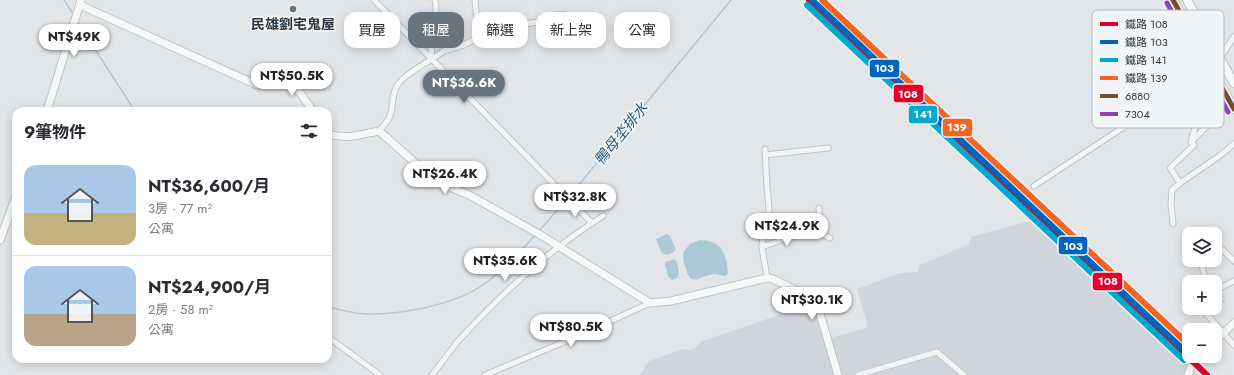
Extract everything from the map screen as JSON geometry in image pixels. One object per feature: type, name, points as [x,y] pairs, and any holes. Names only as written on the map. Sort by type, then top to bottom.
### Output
[{"type":"main road","points":[[1173,0],[1179,10]]},
{"type":"main road","points":[[1187,0],[1193,10]]},
{"type":"main road","points":[[1224,66],[1234,84]]},
{"type":"main road","points":[[1224,91],[1233,107]]},
{"type":"street","points":[[374,0],[592,223]]},
{"type":"street","points":[[432,59],[431,44],[436,19],[435,0]]},
{"type":"street","points":[[475,0],[476,12]]},
{"type":"street","points":[[48,107],[80,3],[257,85],[268,83],[286,73],[310,107]]},
{"type":"street","points":[[1224,53],[1234,37]]},
{"type":"street","points":[[332,135],[337,137],[351,137],[379,131],[388,120],[391,113],[393,96],[398,83],[414,70],[444,51],[464,45],[472,40]]},
{"type":"street","points":[[1034,186],[1123,128]]},
{"type":"street","points":[[1180,184],[1170,168],[1194,145],[1191,142],[1195,128]]},
{"type":"street","points":[[1191,142],[1205,128]]},
{"type":"street","points":[[379,131],[429,175],[445,185],[469,195],[539,234],[650,303]]},
{"type":"street","points":[[1173,224],[1171,204],[1172,190],[1234,144]]},
{"type":"street","points":[[765,155],[828,148]]},
{"type":"street","points":[[765,149],[766,186],[769,208],[768,219],[763,230],[762,247],[767,278]]},
{"type":"street","points":[[0,240],[12,207]]},
{"type":"street","points":[[816,231],[820,222],[819,208]]},
{"type":"street","points":[[432,375],[460,340],[504,293],[560,247],[603,216]]},
{"type":"street","points":[[762,247],[798,234],[816,231],[830,238]]},
{"type":"street","points":[[1223,250],[1234,261]]},
{"type":"street","points":[[485,375],[564,342],[650,303],[671,300],[767,278],[774,279],[816,300],[838,375]]},
{"type":"street","points":[[1222,287],[1234,281]]},
{"type":"street","points":[[1207,315],[1234,345]]},
{"type":"street","points":[[1224,334],[1234,323]]},
{"type":"street","points":[[332,340],[380,375]]},
{"type":"street","points":[[858,375],[937,352],[964,375]]},
{"type":"street","points":[[1188,375],[1193,363]]},
{"type":"shaded area","points":[[1033,220],[1182,359],[1182,363],[1186,363],[1199,375],[640,375],[649,361],[683,349],[690,350],[695,348],[703,341],[820,301],[831,338],[868,327],[857,289],[900,273],[918,272],[920,265],[969,244],[971,237]]},
{"type":"water","points":[[667,234],[670,236],[676,250],[666,255],[661,252],[656,239]]},
{"type":"water","points":[[700,240],[714,243],[722,250],[727,266],[728,273],[726,276],[714,274],[694,280],[688,275],[683,256],[684,251],[690,244]]},
{"type":"water","points":[[674,259],[677,262],[679,272],[677,278],[672,280],[668,276],[665,264],[666,262]]},
{"type":"waterway","name":"鴨母坔排水","points":[[64,0],[73,14]]},
{"type":"waterway","name":"鴨母坔排水","points":[[539,231],[573,192],[731,0]]},
{"type":"waterway","name":"鴨母坔排水","points":[[78,23],[132,107]]},
{"type":"waterway","name":"鴨母坔排水","points":[[332,308],[355,313],[387,313],[424,308],[459,298],[487,282],[512,260],[535,235]]},
{"type":"rail line","name":"108","points":[[809,0],[1207,375]]},
{"type":"rail line","name":"103","points":[[812,0],[1182,348]]},
{"type":"rail line","name":"139","points":[[822,0],[1182,338]]},
{"type":"rail line","name":"141","points":[[807,5],[1182,358]]},
{"type":"transit line","name":"6880","points":[[1173,0],[1179,10]]},
{"type":"transit line","name":"7304","points":[[1167,3],[1171,10]]},
{"type":"transit line","name":"6880","points":[[1224,91],[1234,109]]},
{"type":"transit line","name":"7304","points":[[1224,105],[1228,112]]},
{"type":"place","name":"民雄劉宅鬼屋","points":[[293,9]]}]
